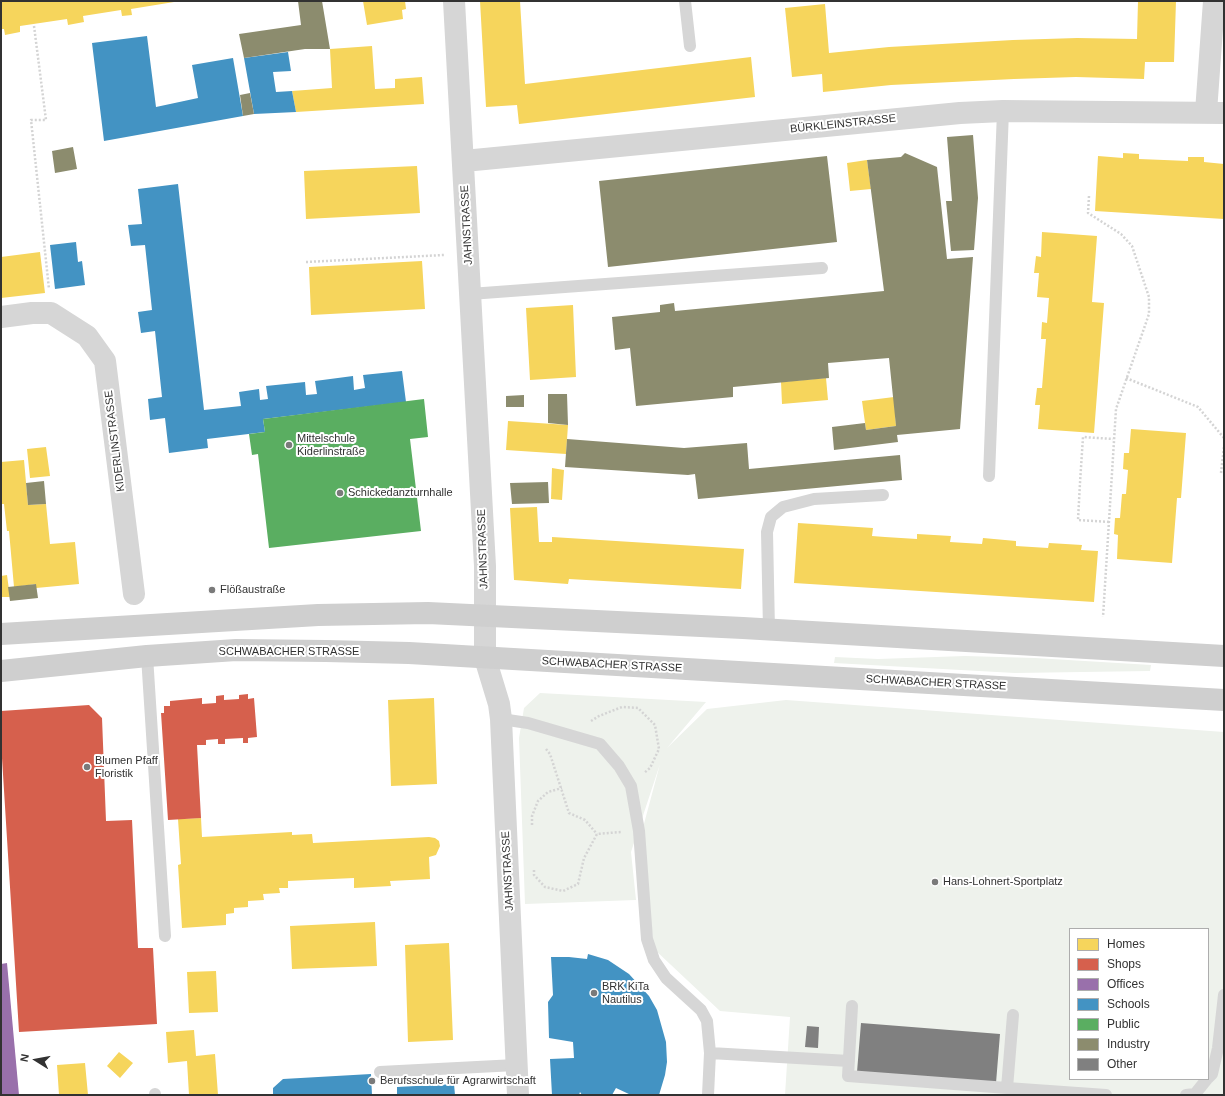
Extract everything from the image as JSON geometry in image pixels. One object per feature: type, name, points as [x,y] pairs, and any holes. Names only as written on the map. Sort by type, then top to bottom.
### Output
[{"type":"main road","points":[[1,634],[318,615],[428,613],[770,630],[1224,656]]},
{"type":"main road","name":"SCHWABACHER STRASSE","points":[[1,671],[147,656],[236,650],[326,651],[485,658],[1224,700]]},
{"type":"street","name":"JAHNSTRASSE","points":[[454,1],[464,161],[485,566],[485,658],[499,704],[501,719],[518,1095]]},
{"type":"street","points":[[1214,1],[1215,113]]},
{"type":"street","name":"BÜRKLEINSTRASSE","points":[[464,161],[960,113],[1215,113]]},
{"type":"street","points":[[1,317],[32,313],[51,313]]},
{"type":"street","name":"KIDERLINSTRASSE","points":[[51,313],[87,336],[105,361],[134,594]]},
{"type":"lane","points":[[685,1],[690,46]]},
{"type":"lane","points":[[989,476],[1003,112]]},
{"type":"lane","points":[[470,294],[822,268]]},
{"type":"lane","points":[[770,630],[766,532],[771,518],[783,507],[814,499],[883,495]]},
{"type":"lane","points":[[147,656],[165,936]]},
{"type":"lane","points":[[501,719],[528,723],[600,744],[619,766],[631,786],[639,831],[647,938],[654,960],[666,978],[701,1010],[707,1021],[710,1053],[708,1095]]},
{"type":"lane","points":[[1209,1077],[1212,1074],[1218,1048],[1224,995]]},
{"type":"lane","points":[[852,1006],[848,1076],[1106,1095]]},
{"type":"lane","points":[[1007,1088],[1013,1015]]},
{"type":"lane","points":[[710,1053],[849,1061]]},
{"type":"lane","points":[[380,1072],[516,1065]]},
{"type":"lane","points":[[1186,1095],[1195,1094],[1206,1080]]},
{"type":"path","points":[[34,26],[46,120],[31,120],[51,313]]},
{"type":"path","points":[[1089,196],[1088,213],[1121,234],[1132,246],[1149,297],[1149,314],[1116,409],[1103,617]]},
{"type":"path","points":[[306,262],[468,254]]},
{"type":"path","points":[[1126,378],[1198,407],[1224,438]]},
{"type":"path","points":[[1108,522],[1078,520],[1080,483],[1084,437],[1114,439]]},
{"type":"path","points":[[1222,474],[1224,447]]},
{"type":"path","points":[[571,736],[599,716],[622,707],[638,708],[655,725],[659,749],[650,768],[631,786]]},
{"type":"path","points":[[528,723],[550,754],[569,813],[585,820],[597,834]]},
{"type":"path","points":[[532,830],[532,816],[538,802],[548,792],[562,788]]},
{"type":"path","points":[[597,834],[639,831]]},
{"type":"path","points":[[533,868],[534,875],[545,887],[563,891],[578,884],[584,858],[597,834]]},
{"type":"shaded area","points":[[965,656],[1035,658],[1151,665],[1150,671],[1015,673],[834,663],[835,657],[878,659]]},
{"type":"shaded area","name":"Hans-Lohnert-Sportplatz","points":[[540,693],[706,702],[667,748],[707,709],[786,700],[1224,732],[1224,1095],[785,1095],[790,1017],[720,1011],[654,949],[641,835],[660,764],[631,852],[636,900],[525,904],[519,738],[524,708]]},
{"type":"building: Homes","points":[[1,1],[174,2],[131,9],[132,15],[122,16],[121,10],[83,16],[84,22],[68,25],[67,19],[20,26],[20,32],[5,35],[4,29],[1,29]]},
{"type":"building: Homes","points":[[363,1],[405,1],[406,9],[402,10],[403,19],[367,25]]},
{"type":"building: Homes","points":[[480,1],[520,1],[525,84],[751,57],[755,97],[519,124],[517,105],[486,107]]},
{"type":"building: Homes","points":[[1138,1],[1176,1],[1174,62],[1145,62],[1144,79],[1076,77],[1014,79],[891,85],[823,92],[822,74],[792,77],[785,8],[825,4],[829,53],[889,47],[1013,40],[1077,38],[1137,39]]},
{"type":"building: Homes","points":[[372,46],[375,89],[395,88],[395,79],[422,77],[424,104],[296,112],[292,91],[332,88],[330,49]]},
{"type":"building: Homes","points":[[1123,153],[1139,154],[1139,159],[1188,161],[1188,157],[1204,157],[1204,162],[1224,164],[1224,219],[1095,211],[1098,156],[1123,158]]},
{"type":"building: Homes","points":[[867,160],[871,189],[850,191],[847,163]]},
{"type":"building: Homes","points":[[417,166],[420,213],[306,219],[304,171]]},
{"type":"building: Homes","points":[[1042,232],[1097,236],[1092,302],[1104,303],[1094,433],[1038,429],[1040,405],[1035,405],[1037,388],[1042,388],[1046,339],[1041,339],[1042,322],[1047,323],[1049,298],[1037,297],[1039,273],[1034,273],[1036,256],[1041,257]]},
{"type":"building: Homes","points":[[40,252],[45,293],[1,298],[1,257]]},
{"type":"building: Homes","points":[[422,261],[425,309],[311,315],[309,267]]},
{"type":"building: Homes","points":[[573,305],[576,377],[530,380],[526,308]]},
{"type":"building: Homes","points":[[826,378],[828,400],[782,404],[781,382]]},
{"type":"building: Homes","points":[[894,397],[896,426],[866,430],[862,401]]},
{"type":"building: Homes","points":[[508,421],[568,425],[566,454],[506,450]]},
{"type":"building: Homes","points":[[1131,429],[1186,433],[1181,498],[1177,498],[1172,563],[1117,559],[1118,535],[1114,534],[1115,518],[1120,518],[1122,494],[1126,494],[1128,470],[1123,469],[1124,453],[1129,453]]},
{"type":"building: Homes","points":[[46,447],[50,476],[30,478],[27,449]]},
{"type":"building: Homes","points":[[24,460],[28,505],[46,504],[50,544],[75,542],[79,584],[36,588],[36,584],[14,587],[9,531],[7,531],[4,504],[1,504],[1,462]]},
{"type":"building: Homes","points":[[552,468],[564,470],[562,500],[551,499]]},
{"type":"building: Homes","points":[[537,507],[539,542],[552,542],[552,537],[744,549],[741,589],[569,579],[568,584],[514,580],[510,508]]},
{"type":"building: Homes","points":[[798,523],[873,528],[872,536],[917,539],[917,534],[951,536],[950,542],[982,544],[983,538],[1016,541],[1016,546],[1048,548],[1049,543],[1082,545],[1081,550],[1098,551],[1094,602],[794,583]]},
{"type":"building: Homes","points":[[7,575],[10,597],[1,597],[1,576]]},
{"type":"building: Homes","points":[[434,698],[437,784],[391,786],[388,700]]},
{"type":"building: Homes","points":[[201,818],[202,837],[292,832],[292,835],[312,834],[313,843],[429,837],[435,838],[439,841],[440,846],[436,855],[429,857],[430,879],[390,881],[391,886],[354,888],[354,878],[288,881],[288,888],[279,888],[280,893],[263,894],[264,900],[248,901],[248,907],[234,908],[234,913],[226,914],[226,925],[182,928],[178,865],[181,864],[178,819]]},
{"type":"building: Homes","points":[[375,922],[377,966],[292,969],[290,926]]},
{"type":"building: Homes","points":[[449,943],[453,1040],[408,1042],[405,945]]},
{"type":"building: Homes","points":[[216,971],[218,1012],[189,1013],[187,972]]},
{"type":"building: Homes","points":[[194,1030],[196,1056],[215,1054],[218,1095],[189,1095],[187,1061],[168,1063],[166,1032]]},
{"type":"building: Homes","points":[[119,1052],[133,1063],[120,1078],[107,1066]]},
{"type":"building: Homes","points":[[85,1063],[88,1095],[59,1095],[57,1065]]},
{"type":"building: Shops","points":[[248,694],[248,699],[254,698],[257,737],[248,738],[248,743],[243,743],[243,738],[225,739],[225,744],[218,744],[218,739],[206,740],[206,745],[197,745],[201,818],[168,820],[161,713],[164,713],[164,706],[170,706],[170,701],[202,698],[202,704],[216,703],[216,696],[224,695],[224,700],[239,699],[239,695]]},
{"type":"building: Shops","points":[[89,705],[102,718],[106,821],[132,820],[138,948],[153,948],[157,1024],[19,1032],[1,742],[1,711]]},
{"type":"building: Offices","points":[[7,963],[19,1095],[1,1095],[1,964]]},
{"type":"building: Schools","points":[[147,36],[156,107],[198,98],[192,65],[233,58],[243,116],[104,141],[92,43]]},
{"type":"building: Schools","points":[[288,52],[291,71],[273,72],[276,92],[292,91],[296,112],[254,114],[244,58]]},
{"type":"building: Schools","points":[[178,184],[204,410],[241,406],[239,392],[259,389],[260,400],[268,399],[266,386],[305,382],[306,395],[317,394],[315,381],[353,376],[354,390],[365,388],[363,375],[402,371],[406,402],[263,419],[265,432],[207,439],[208,448],[169,453],[165,418],[150,420],[148,399],[162,397],[155,331],[141,333],[138,312],[152,310],[145,245],[131,246],[128,225],[142,224],[138,189]]},
{"type":"building: Schools","points":[[76,242],[78,262],[82,261],[85,285],[55,289],[50,245]]},
{"type":"building: Schools","points":[[588,954],[608,960],[629,974],[649,996],[657,1010],[666,1042],[667,1062],[659,1095],[631,1095],[616,1088],[612,1095],[582,1095],[580,1092],[579,1095],[552,1095],[550,1059],[574,1058],[573,1042],[549,1038],[548,1002],[553,995],[551,957],[587,959]]},
{"type":"building: Schools","points":[[371,1074],[372,1095],[273,1095],[273,1088],[283,1079]]},
{"type":"building: Schools","points":[[454,1084],[455,1095],[397,1095],[397,1087]]},
{"type":"building: Public","name":"Schickedanzturnhalle","points":[[424,399],[428,437],[410,439],[421,531],[269,548],[258,454],[252,455],[249,434],[265,432],[263,419]]},
{"type":"building: Industry","points":[[298,1],[322,1],[330,49],[305,49],[244,58],[239,34],[301,25]]},
{"type":"building: Industry","points":[[250,93],[254,114],[243,116],[240,95]]},
{"type":"building: Industry","points":[[973,135],[978,198],[974,250],[951,251],[946,201],[952,201],[947,137]]},
{"type":"building: Industry","points":[[73,147],[77,169],[55,173],[52,151]]},
{"type":"building: Industry","points":[[905,153],[937,167],[947,259],[973,257],[960,429],[897,435],[898,442],[834,450],[832,427],[865,423],[866,430],[896,426],[889,358],[828,363],[829,378],[733,387],[733,397],[636,406],[630,348],[615,350],[612,317],[660,312],[660,305],[674,303],[675,311],[884,291],[867,160],[901,157]]},
{"type":"building: Industry","points":[[827,156],[837,242],[608,267],[599,181]]},
{"type":"building: Industry","points":[[548,394],[567,394],[568,425],[548,423]]},
{"type":"building: Industry","points":[[524,395],[524,407],[506,407],[506,396]]},
{"type":"building: Industry","points":[[567,439],[684,448],[747,443],[749,469],[900,455],[902,480],[698,499],[695,474],[688,475],[565,467]]},
{"type":"building: Industry","points":[[44,481],[46,504],[28,505],[26,483]]},
{"type":"building: Industry","points":[[548,482],[549,503],[512,504],[510,483]]},
{"type":"building: Industry","points":[[36,584],[38,598],[10,601],[8,587]]},
{"type":"building: Other","points":[[861,1023],[1000,1034],[996,1083],[857,1072]]},
{"type":"building: Other","points":[[807,1026],[819,1027],[818,1048],[805,1047]]},
{"type":"place","name":"Mittelschule Kiderlinstraße","points":[[289,445]]},
{"type":"place","name":"Schickedanzturnhalle","points":[[340,493]]},
{"type":"place","name":"Flößaustraße","points":[[212,590]]},
{"type":"place","name":"Blumen Pfaff Floristik","points":[[87,767]]},
{"type":"place","name":"Hans-Lohnert-Sportplatz","points":[[935,882]]},
{"type":"place","name":"BRK KiTa Nautilus","points":[[594,993]]},
{"type":"place","name":"Berufsschule für Agrarwirtschaft","points":[[372,1081]]}]
